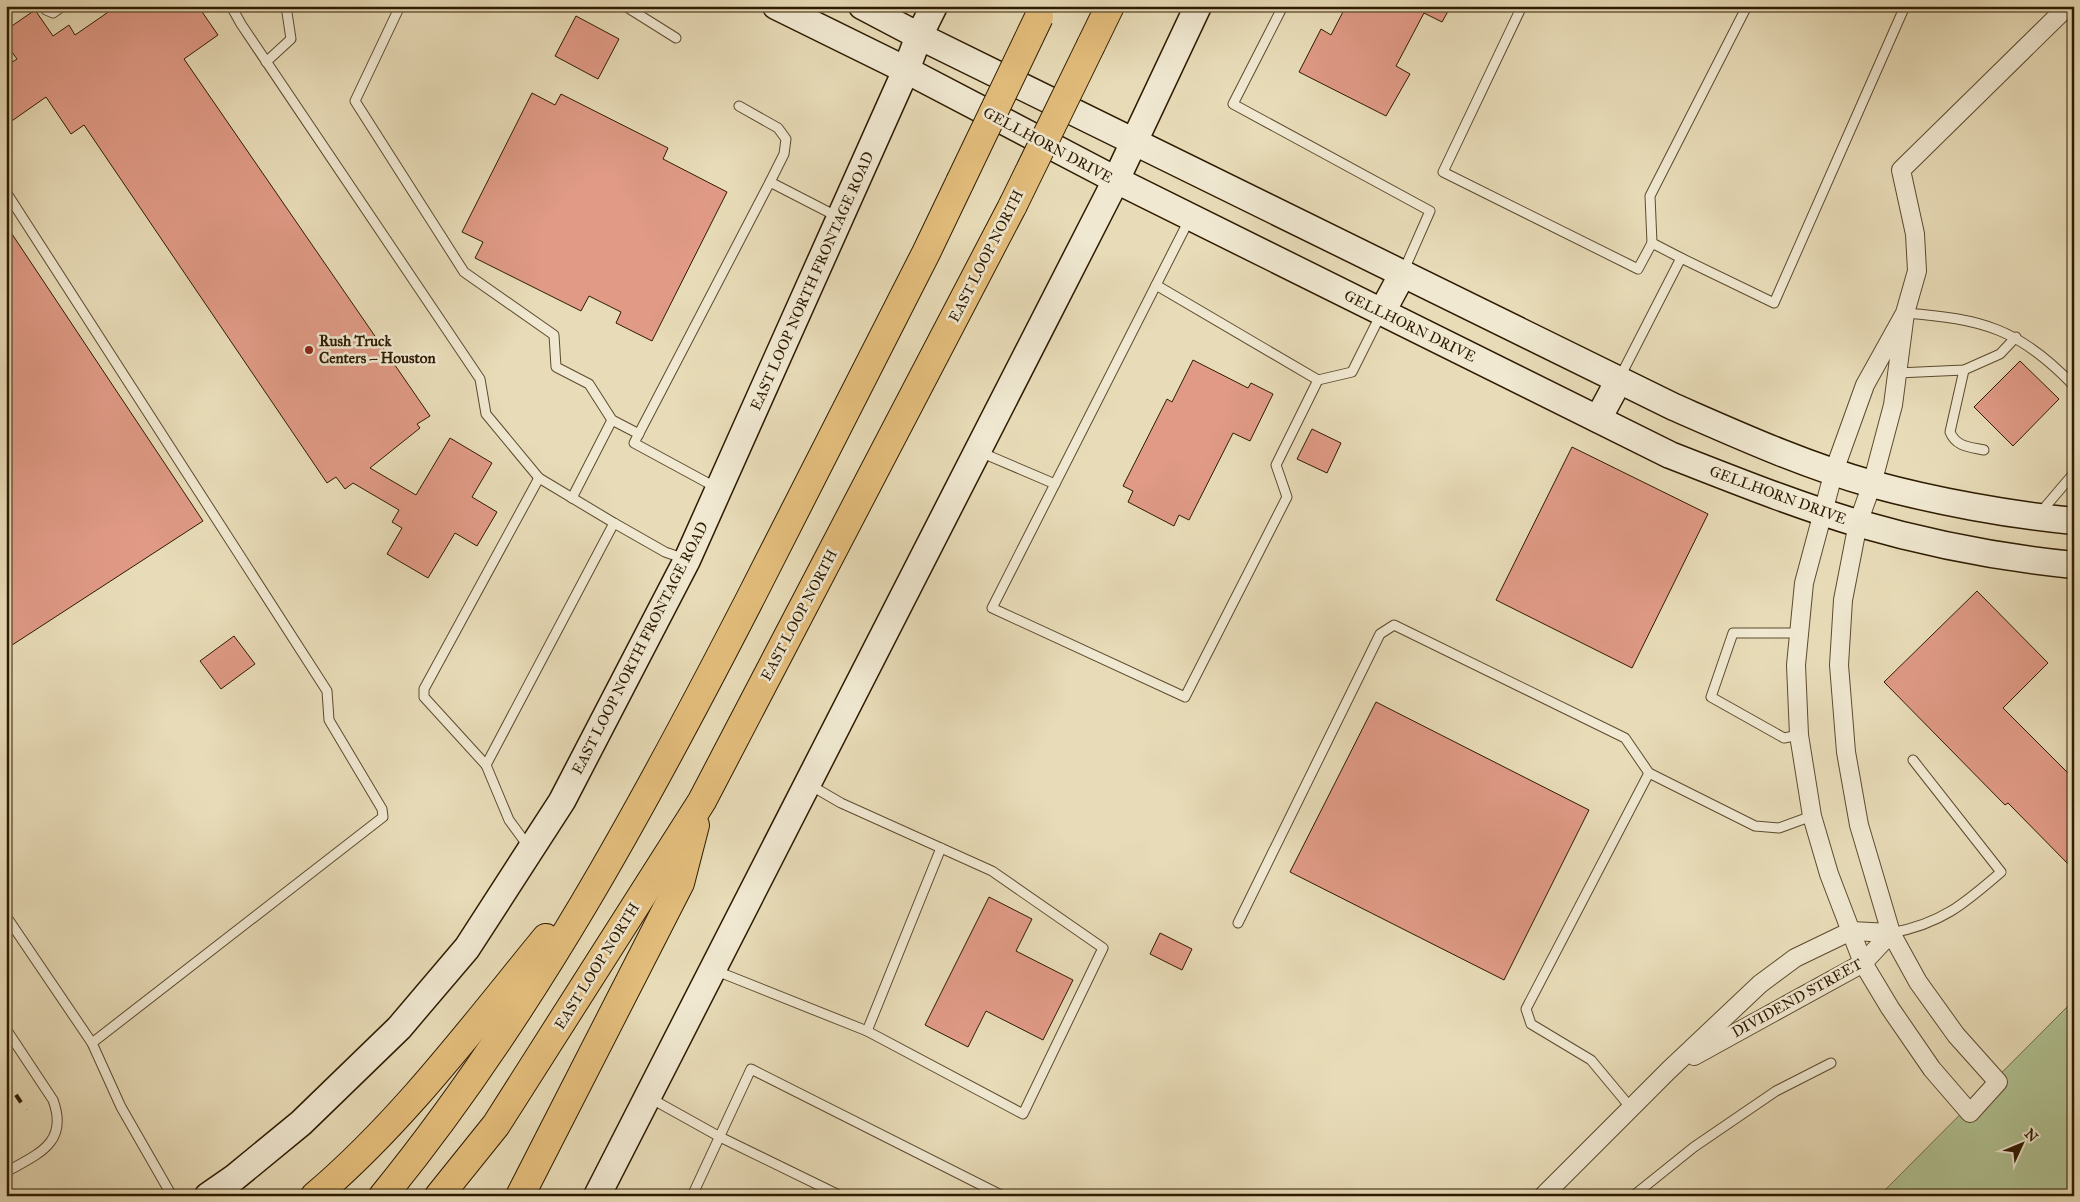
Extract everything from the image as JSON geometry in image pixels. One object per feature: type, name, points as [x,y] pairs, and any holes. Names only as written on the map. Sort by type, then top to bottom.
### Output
[{"type":"highway","name":"EAST LOOP NORTH","points":[[439,1196],[496,1125],[702,801],[1013,205],[1110,6]]},
{"type":"highway","points":[[383,1196],[448,1113],[537,980],[609,860],[699,697],[922,262],[1042,12]]},
{"type":"highway","points":[[520,1196],[680,883],[702,801]]},
{"type":"highway","points":[[315,1196],[336,1179],[414,1099],[609,860]]},
{"type":"main road","name":"GELLHORN DRIVE","points":[[776,6],[906,70],[1116,180],[1670,455],[1749,486],[1858,523],[1951,545],[2074,565]]},
{"type":"main road","name":"EAST LOOP NORTH FRONTAGE ROAD","points":[[208,1196],[234,1178],[301,1123],[399,1028],[466,948],[562,801],[688,560],[841,218],[919,36],[934,6]]},
{"type":"main road","points":[[597,1196],[1116,180],[1198,6]]},
{"type":"main road","points":[[863,7],[1674,407],[1749,439],[1872,484],[1966,505],[2074,521]]},
{"type":"main road","points":[[1382,312],[1403,273]]},
{"type":"main road","points":[[1598,419],[1619,380]]},
{"type":"street","points":[[1905,313],[1865,385],[1834,471],[1804,584],[1796,664],[1799,735],[1812,816],[1830,874],[1863,963],[1890,1008],[1932,1069],[1970,1113],[1998,1082],[1956,1035],[1918,982],[1891,933],[1859,825],[1846,752],[1839,665],[1843,600],[1858,523],[1872,484],[1893,405],[1905,313],[1917,271],[1915,234],[1901,170],[2068,6]]},
{"type":"street","name":"DIVIDEND STREET","points":[[1543,1196],[1669,1070],[1760,984],[1795,958],[1851,931],[1891,933]]},
{"type":"street","name":"DIVIDEND STREET","points":[[1669,1070],[1863,963],[1891,933]]},
{"type":"lane","points":[[43,6],[46,10],[53,13],[63,6]]},
{"type":"lane","points":[[231,6],[266,62],[480,379],[486,414],[539,478],[665,552],[688,560]]},
{"type":"lane","points":[[266,62],[290,39],[286,6]]},
{"type":"lane","points":[[400,6],[355,101],[464,272],[554,335],[556,367],[589,384],[612,420],[639,434]]},
{"type":"lane","points":[[625,6],[676,38]]},
{"type":"lane","points":[[1283,6],[1233,104],[1430,211],[1403,273]]},
{"type":"lane","points":[[1522,6],[1443,172],[1638,269],[1652,242],[1650,196],[1747,6]]},
{"type":"lane","points":[[1652,242],[1774,303],[1905,6]]},
{"type":"lane","points":[[720,489],[634,442],[784,154],[786,139],[778,128],[739,106]]},
{"type":"lane","points":[[770,182],[841,218]]},
{"type":"lane","points":[[6,192],[327,690],[329,720],[382,809],[383,817],[92,1043]]},
{"type":"lane","points":[[1190,217],[992,608],[1185,697],[1287,497],[1276,465],[1318,380]]},
{"type":"lane","points":[[1619,380],[1681,258]]},
{"type":"lane","points":[[1156,285],[1318,380],[1352,372],[1382,312]]},
{"type":"lane","points":[[1905,313],[1940,316],[1982,323],[2016,337],[2052,363],[2074,386]]},
{"type":"lane","points":[[1897,373],[1964,370],[2000,354],[2016,337]]},
{"type":"lane","points":[[1964,370],[1950,432],[1952,439],[1958,444],[1984,450]]},
{"type":"lane","points":[[572,498],[612,420]]},
{"type":"lane","points":[[978,451],[1055,484]]},
{"type":"lane","points":[[2037,516],[2074,474]]},
{"type":"lane","points":[[531,850],[509,820],[486,765],[424,697],[424,689],[539,478]]},
{"type":"lane","points":[[486,765],[614,523]]},
{"type":"lane","points":[[1238,923],[1380,634],[1394,625],[1625,738],[1649,773],[1755,826],[1779,828],[1812,816]]},
{"type":"lane","points":[[1799,633],[1733,633],[1711,697],[1784,738],[1799,735]]},
{"type":"lane","points":[[1891,933],[1919,927],[1951,912],[2001,872],[1913,760]]},
{"type":"lane","points":[[1631,1108],[1591,1060],[1531,1024],[1526,1009],[1649,773]]},
{"type":"lane","points":[[712,970],[867,1031],[1023,1114],[1103,948],[992,871],[841,803],[808,783]]},
{"type":"lane","points":[[867,1031],[941,848]]},
{"type":"lane","points":[[6,916],[92,1043],[121,1108],[172,1196]]},
{"type":"lane","points":[[6,1029],[53,1100],[58,1113],[59,1125],[45,1149],[6,1172]]},
{"type":"lane","points":[[1633,1196],[1694,1147],[1776,1091],[1831,1063]]},
{"type":"lane","points":[[692,1196],[751,1069],[1003,1196]]},
{"type":"lane","points":[[648,1096],[720,1137],[841,1196]]},
{"type":"green space","points":[[2074,1000],[2074,1196],[1879,1196]]},
{"type":"building","points":[[117,6],[198,6],[218,35],[184,59],[430,416],[417,424],[420,428],[370,468],[416,495],[450,438],[492,463],[472,497],[497,512],[477,546],[455,533],[428,578],[387,554],[402,528],[392,522],[399,510],[353,483],[345,489],[336,477],[327,483],[84,125],[71,134],[46,97],[6,125],[6,66],[17,59],[6,44],[6,30],[35,10],[53,36],[69,25],[75,35]]},
{"type":"building","points":[[1346,6],[1451,6],[1442,22],[1424,13],[1396,66],[1410,74],[1386,116],[1299,72],[1321,29],[1331,35]]},
{"type":"building","points":[[576,16],[619,39],[598,79],[555,56]]},
{"type":"building","points":[[532,93],[555,105],[561,94],[668,148],[663,159],[727,192],[652,341],[616,323],[621,312],[589,296],[581,311],[475,258],[483,242],[462,232]]},
{"type":"building","points":[[6,225],[203,521],[6,649]]},
{"type":"building","points":[[1193,360],[1248,388],[1251,383],[1273,394],[1250,441],[1233,433],[1189,520],[1179,515],[1174,526],[1128,502],[1133,491],[1123,486],[1167,399],[1172,402]]},
{"type":"building","points":[[2020,361],[2059,399],[2013,446],[1974,407]]},
{"type":"building","points":[[1312,429],[1341,443],[1327,473],[1297,459]]},
{"type":"building","points":[[1572,447],[1708,514],[1632,668],[1496,600]]},
{"type":"building","points":[[1977,591],[2048,663],[2003,708],[2074,779],[2074,870],[2008,803],[2005,805],[1884,682]]},
{"type":"building","points":[[234,636],[255,664],[221,689],[200,661]]},
{"type":"building","points":[[1376,702],[1589,810],[1504,980],[1290,872]]},
{"type":"building","points":[[989,897],[1032,919],[1016,951],[1073,980],[1043,1040],[986,1011],[968,1047],[925,1025]]},
{"type":"building","points":[[1160,933],[1192,949],[1182,970],[1150,954]]},
{"type":"railway","points":[[6,1080],[26,1110]]},
{"type":"place","name":"Rush Truck Centers – Houston","points":[[309,350]]}]
